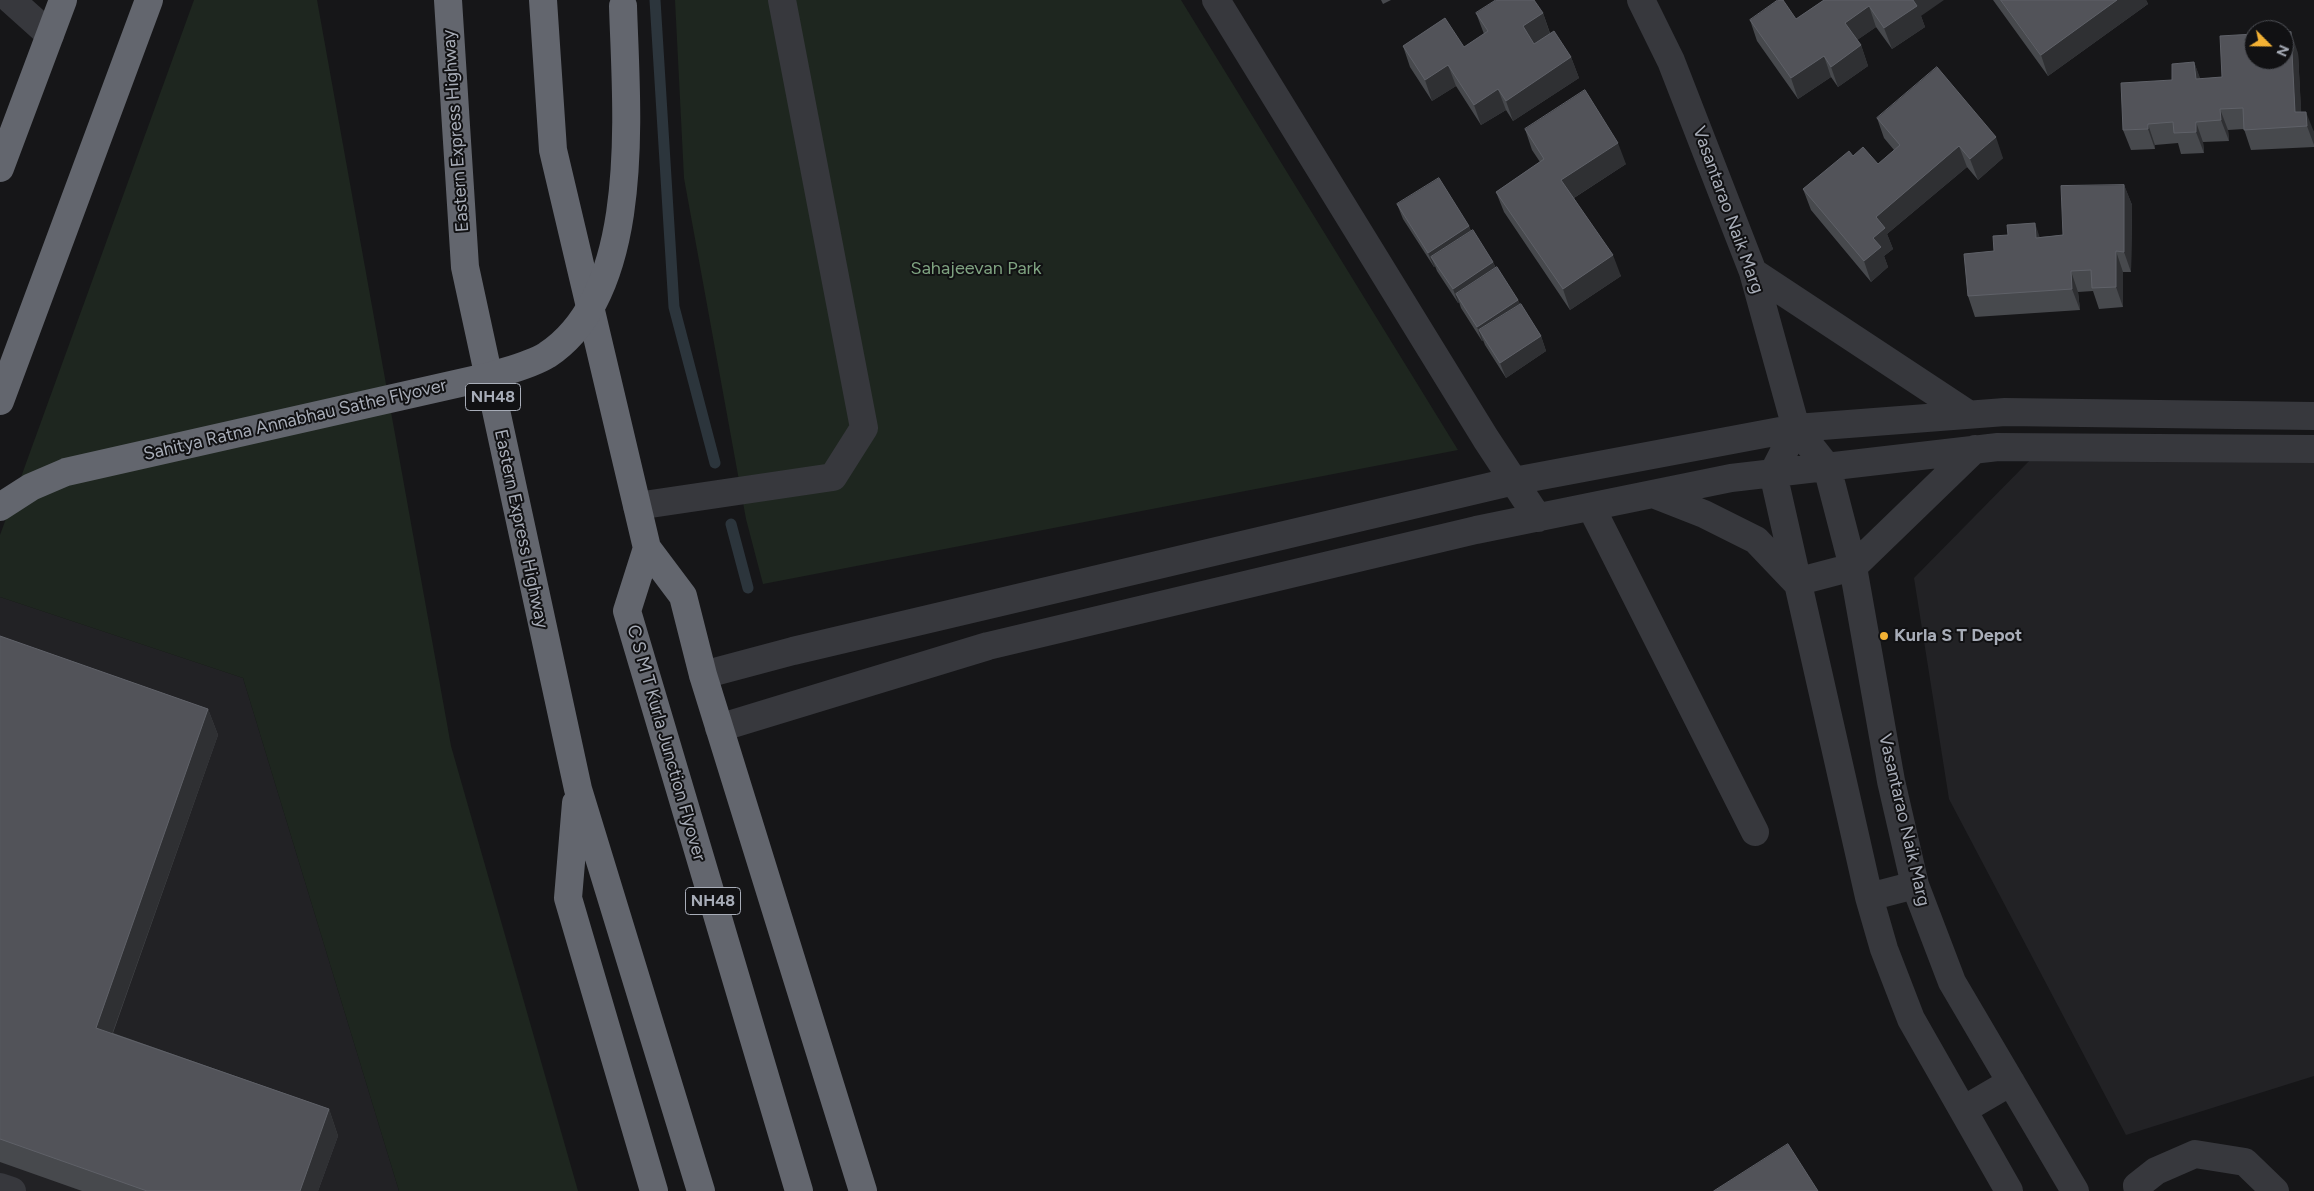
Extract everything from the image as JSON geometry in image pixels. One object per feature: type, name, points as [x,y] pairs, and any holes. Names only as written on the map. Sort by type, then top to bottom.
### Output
[{"type":"highway","points":[[0,168],[63,0]]},
{"type":"highway","points":[[0,401],[149,0]]},
{"type":"highway","name":"Eastern Express Highway","points":[[448,0],[465,267],[578,789]]},
{"type":"highway","name":"NH48","points":[[543,0],[553,150],[646,548]]},
{"type":"highway","name":"Sahitya Ratna Annabhau Sathe Flyover","points":[[0,507],[31,487],[66,472],[491,376],[547,355],[574,331],[597,299],[611,263],[619,225],[626,133],[623,0]]},
{"type":"highway","points":[[646,548],[683,596],[719,728],[863,1191]]},
{"type":"highway","name":"C S M T Kurla Junction Flyover","points":[[646,548],[627,611],[799,1191]]},
{"type":"highway","points":[[578,789],[568,898],[654,1191]]},
{"type":"highway","name":"NH48","points":[[578,789],[701,1191]]},
{"type":"street","points":[[11,0],[50,35]]},
{"type":"street","points":[[637,506],[833,477],[864,428],[782,0]]},
{"type":"street","points":[[1216,0],[1538,518]]},
{"type":"street","name":"Vasantarao Naik Marg","points":[[1641,0],[1672,61],[1753,272],[1796,428],[1827,467],[1853,567],[1891,780],[1915,884],[1952,982],[2075,1191]]},
{"type":"street","points":[[1753,272],[1968,414]]},
{"type":"street","points":[[703,675],[793,651],[1514,481],[1796,428],[2005,412],[2314,416]]},
{"type":"street","points":[[1796,428],[1773,473],[1796,582],[1869,897],[1884,949],[1911,1019],[2009,1191]]},
{"type":"street","points":[[719,728],[988,646],[1476,530],[1731,478],[1998,447],[2314,449]]},
{"type":"street","points":[[1796,582],[1853,567],[1975,449]]},
{"type":"street","points":[[1652,494],[1704,514],[1756,540],[1796,582]]},
{"type":"street","points":[[1591,507],[1755,832]]},
{"type":"street","points":[[1869,897],[1915,884]]},
{"type":"street","points":[[1963,1110],[2011,1082]]},
{"type":"street","points":[[2138,1191],[2137,1186],[2156,1172],[2195,1154],[2245,1162],[2275,1191]]},
{"type":"street","points":[[0,1187],[12,1191]]},
{"type":"shaded area","points":[[2032,458],[2314,460],[2314,1076],[2126,1135],[1949,799],[1914,578]]},
{"type":"shaded area","points":[[0,597],[243,678],[399,1191],[0,1191]]},
{"type":"green space","points":[[194,0],[317,0],[451,746],[578,1191],[399,1191],[243,678],[0,597],[0,535]]},
{"type":"green space","name":"Sahajeevan Park","points":[[675,0],[1181,0],[1458,450],[763,584],[746,519],[684,178]]},
{"type":"building","points":[[1496,0],[1534,0],[1543,13],[1523,26],[1534,44],[1554,31],[1571,57],[1506,101],[1498,89],[1474,105],[1448,65],[1425,80],[1403,46],[1445,18],[1464,47],[1488,31],[1476,13]]},
{"type":"building","points":[[1778,0],[1783,0],[1796,19],[1824,0],[1913,0],[1917,6],[1884,28],[1869,6],[1845,23],[1861,45],[1831,67],[1824,56],[1791,78],[1750,20]]},
{"type":"building","points":[[2001,0],[2117,0],[2041,55]]},
{"type":"building","points":[[2244,35],[2244,70],[2293,70],[2295,112],[2306,112],[2307,126],[2244,130],[2243,108],[2220,109],[2221,120],[2196,122],[2196,132],[2174,133],[2173,122],[2148,124],[2148,129],[2123,130],[2121,83],[2172,80],[2172,64],[2194,62],[2196,79],[2222,77],[2220,36]]},
{"type":"building","points":[[1937,67],[1996,137],[1970,159],[1959,146],[1876,217],[1885,228],[1873,238],[1881,247],[1864,261],[1803,189],[1849,151],[1853,156],[1863,147],[1878,164],[1900,145],[1877,118]]},
{"type":"building","points":[[1585,90],[1618,143],[1561,180],[1613,255],[1563,289],[1496,192],[1544,159],[1525,129]]},
{"type":"building","points":[[1439,178],[1469,226],[1428,253],[1397,204]]},
{"type":"building","points":[[2124,185],[2124,252],[2116,251],[2116,287],[2092,288],[2091,270],[2071,271],[2072,289],[1968,296],[1964,254],[1994,251],[1993,236],[2008,235],[2007,225],[2035,223],[2036,238],[2063,235],[2061,186]]},
{"type":"building","points":[[1473,230],[1493,262],[1453,289],[1431,257]]},
{"type":"building","points":[[1497,267],[1518,300],[1477,327],[1456,294]]},
{"type":"building","points":[[1521,304],[1541,336],[1500,363],[1479,330]]},
{"type":"building","points":[[0,636],[208,709],[96,1028],[329,1109],[300,1191],[147,1191],[0,1139]]},
{"type":"building","points":[[1788,1144],[1818,1191],[1714,1191]]},
{"type":"waterway","points":[[655,0],[674,307],[715,463]]},
{"type":"waterway","points":[[731,524],[748,588]]},
{"type":"place","name":"Kurla S T Depot","points":[[1884,636]]}]
